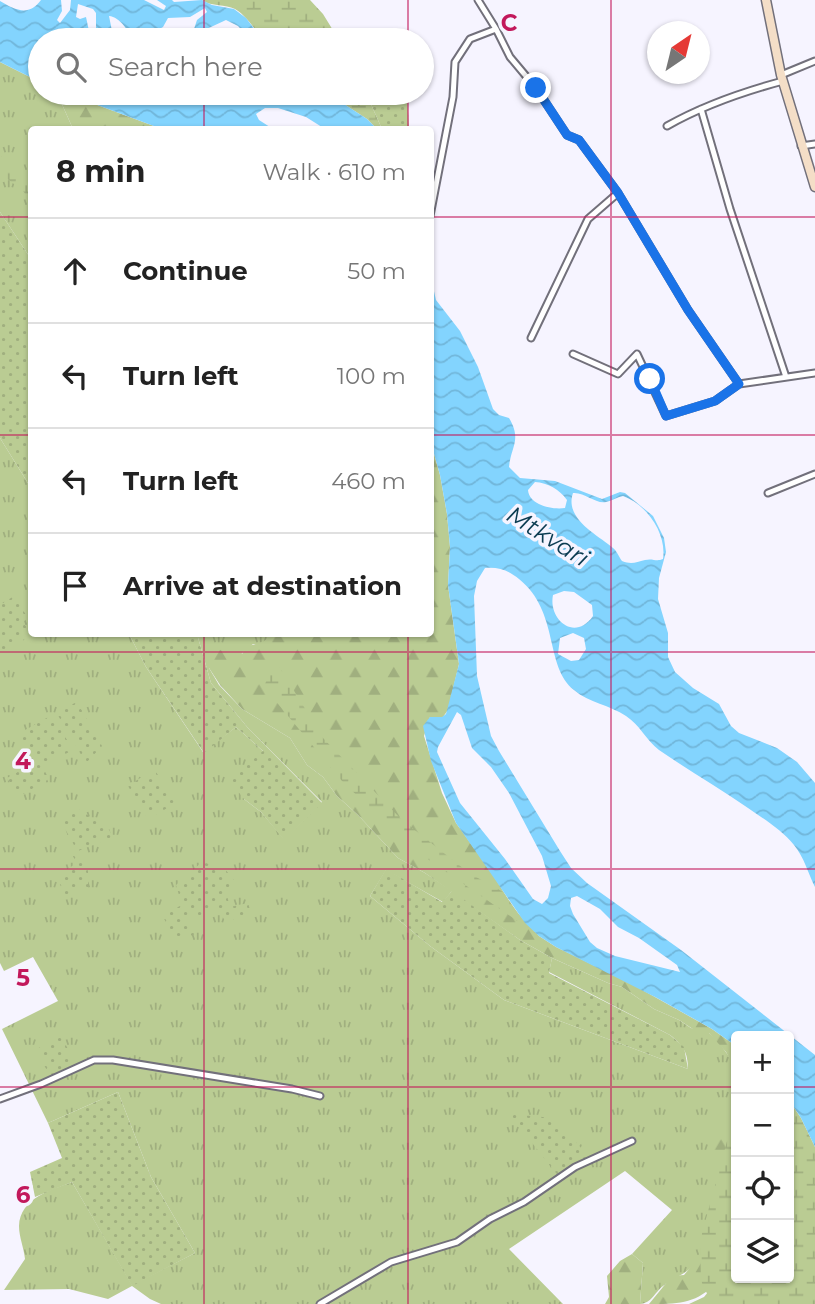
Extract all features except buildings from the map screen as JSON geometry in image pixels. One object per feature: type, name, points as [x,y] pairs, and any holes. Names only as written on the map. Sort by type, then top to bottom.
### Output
[{"type":"main road","points":[[766,0],[782,78],[815,187]]},
{"type":"street","points":[[478,0],[510,57],[536,88],[567,135],[579,140],[618,193],[688,310],[739,384]]},
{"type":"street","points":[[434,195],[453,97],[455,61],[470,39],[496,29]]},
{"type":"street","points":[[667,126],[741,92],[782,78],[815,61]]},
{"type":"street","points":[[701,109],[730,209],[786,377]]},
{"type":"street","points":[[801,146],[815,144]]},
{"type":"street","points":[[531,338],[588,219],[618,193]]},
{"type":"street","points":[[573,354],[618,373],[637,354],[666,416],[715,401],[739,384],[815,373]]},
{"type":"street","points":[[768,493],[815,474]]},
{"type":"street","points":[[0,1099],[94,1060],[113,1060],[320,1096]]},
{"type":"street","points":[[320,1304],[391,1262],[457,1242],[490,1219],[524,1202],[575,1167],[632,1141]]},
{"type":"green space","points":[[202,0],[310,0],[332,28],[254,28],[235,9]]},
{"type":"green space","points":[[0,62],[28,76],[28,105],[62,105],[72,126],[28,126],[28,254],[0,212]]},
{"type":"green space","points":[[62,105],[97,105],[154,126],[72,126]]},
{"type":"green space","points":[[345,105],[371,105],[381,126],[374,126]]},
{"type":"green space","points":[[371,105],[408,105],[409,126],[381,126]]},
{"type":"green space","points":[[0,155],[28,182],[28,199],[24,192],[0,173]]},
{"type":"green space","points":[[0,212],[28,254],[28,483],[0,438]]},
{"type":"green space","points":[[0,438],[28,483],[28,637],[131,637],[146,667],[203,752],[236,727],[264,752],[244,799],[261,812],[284,839],[322,802],[248,728],[211,683],[198,637],[268,637],[261,644],[253,644],[241,654],[209,668],[219,685],[242,709],[290,738],[307,765],[323,777],[337,796],[398,858],[452,891],[443,902],[386,870],[370,896],[430,946],[504,1000],[688,1069],[686,1053],[675,1039],[549,972],[552,958],[622,987],[654,1009],[691,1028],[709,1033],[718,1041],[731,1059],[731,1283],[736,1283],[737,1304],[689,1304],[704,1297],[713,1286],[693,1266],[667,1283],[647,1302],[640,1304],[643,1263],[632,1254],[672,1210],[625,1171],[509,1249],[563,1304],[161,1304],[132,1286],[108,1299],[69,1289],[4,1290],[25,1259],[19,1226],[25,1208],[38,1196],[72,1182],[132,1285],[195,1253],[151,1177],[118,1092],[48,1123],[2,1029],[58,1001],[33,957],[4,971],[0,963]]},
{"type":"green space","points":[[434,454],[447,514],[450,547],[448,585],[459,664],[448,710],[443,717],[430,717],[424,736],[442,793],[456,823],[514,909],[539,936],[712,1029],[731,1042],[731,1061],[709,1033],[699,1033],[654,1009],[622,987],[552,958],[520,940],[425,873],[398,858],[337,796],[323,777],[307,765],[290,738],[242,709],[220,685],[209,668],[210,653],[237,645],[242,654],[247,646],[268,637],[434,637]]},
{"type":"green space","points":[[14,596],[28,618],[23,622],[28,635],[20,644],[0,655],[0,605]]},
{"type":"green space","points":[[131,637],[198,637],[211,683],[248,728],[322,803],[284,840],[229,780],[263,751],[236,727],[204,753],[146,667]]},
{"type":"green space","points":[[277,663],[323,738],[401,819],[469,873],[503,892],[525,923],[539,936],[429,860],[342,781],[264,687],[270,671]]},
{"type":"green space","points":[[77,702],[102,746],[86,763],[56,712]]},
{"type":"green space","points":[[52,715],[73,750],[42,766],[49,779],[18,797],[7,778],[34,763],[18,734]]},
{"type":"green space","points":[[154,769],[176,803],[148,819],[128,786]]},
{"type":"green space","points":[[78,809],[108,828],[113,837],[78,851],[88,871],[88,887],[65,895],[56,876],[77,863],[68,848],[74,845],[59,818]]},
{"type":"green space","points":[[202,862],[224,868],[237,884],[226,892],[230,907],[248,903],[251,913],[226,922],[217,909],[200,919],[195,911],[187,916],[195,934],[177,942],[162,915],[182,905],[176,885]]},
{"type":"green space","points":[[386,869],[442,902],[452,891],[520,940],[552,958],[549,973],[670,1035],[684,1047],[688,1069],[504,1000],[430,946],[370,896]]},
{"type":"green space","points":[[61,1036],[76,1064],[51,1077],[35,1050]]},
{"type":"green space","points":[[118,1092],[151,1177],[195,1253],[132,1286],[72,1182],[35,1197],[30,1172],[62,1158],[48,1123]]},
{"type":"green space","points":[[794,1108],[815,1147],[815,1304],[712,1304],[701,1281],[700,1241],[731,1126],[731,1283],[794,1283]]},
{"type":"green space","points":[[509,1114],[554,1118],[592,1160],[560,1178]]},
{"type":"green space","points":[[726,1120],[731,1122],[731,1188],[714,1176],[709,1167],[716,1126]]},
{"type":"green space","points":[[632,1254],[643,1263],[640,1304],[605,1304],[609,1297],[607,1276],[620,1261]]},
{"type":"green space","points":[[702,1254],[713,1286],[692,1300],[649,1304],[672,1276],[684,1275]]},
{"type":"water","points":[[41,0],[61,0],[62,11],[57,20],[60,23],[70,10],[71,0],[144,0],[164,10],[166,6],[157,0],[202,0],[212,5],[234,9],[254,28],[240,28],[226,20],[209,28],[194,28],[197,20],[207,12],[205,8],[190,17],[168,18],[161,28],[125,28],[117,19],[109,16],[111,28],[96,28],[96,13],[93,9],[78,4],[76,17],[86,17],[88,28],[28,28],[28,76],[0,62],[0,1],[22,10],[32,9]]},
{"type":"water","points":[[97,105],[345,105],[374,126],[320,126],[306,117],[278,108],[265,108],[256,114],[259,120],[268,126],[154,126]]},
{"type":"water","name":"Mtkvari","points":[[434,291],[436,300],[460,331],[478,367],[493,409],[499,415],[509,418],[513,426],[515,438],[509,467],[520,478],[555,481],[602,499],[620,492],[625,493],[653,516],[664,538],[666,552],[659,578],[658,599],[668,633],[668,657],[675,672],[693,688],[719,704],[731,726],[739,733],[777,748],[797,762],[815,783],[815,887],[797,850],[778,830],[659,750],[626,716],[574,690],[559,667],[547,622],[532,592],[507,571],[485,568],[477,581],[474,596],[477,676],[491,736],[571,868],[587,883],[681,950],[784,1031],[731,1031],[731,1042],[657,998],[556,947],[525,923],[456,823],[431,761],[423,726],[430,717],[442,717],[446,714],[459,664],[448,585],[450,547],[447,514],[434,454]],"holes":[[[535,482],[553,487],[567,500],[565,508],[548,507],[532,499],[528,490]],[[573,493],[602,502],[623,496],[640,506],[653,521],[662,539],[663,559],[631,563],[622,561],[614,549],[578,518],[573,511]],[[564,591],[574,592],[592,605],[593,616],[586,624],[571,627],[564,625],[559,619],[555,612],[553,595]],[[573,633],[584,638],[586,649],[579,660],[571,661],[558,654],[560,638]],[[457,712],[461,715],[472,748],[491,767],[509,793],[542,856],[551,886],[548,898],[542,904],[533,899],[460,803],[437,752]],[[577,896],[600,909],[618,927],[639,938],[677,965],[680,972],[615,956],[597,948],[590,942],[573,914],[571,898]]]},
{"type":"water","points":[[794,1039],[815,1055],[815,1147],[794,1108]]},
{"type":"route","points":[[536,88],[567,135],[579,140],[618,193],[688,310],[739,384],[715,401],[666,416],[650,379]]}]
